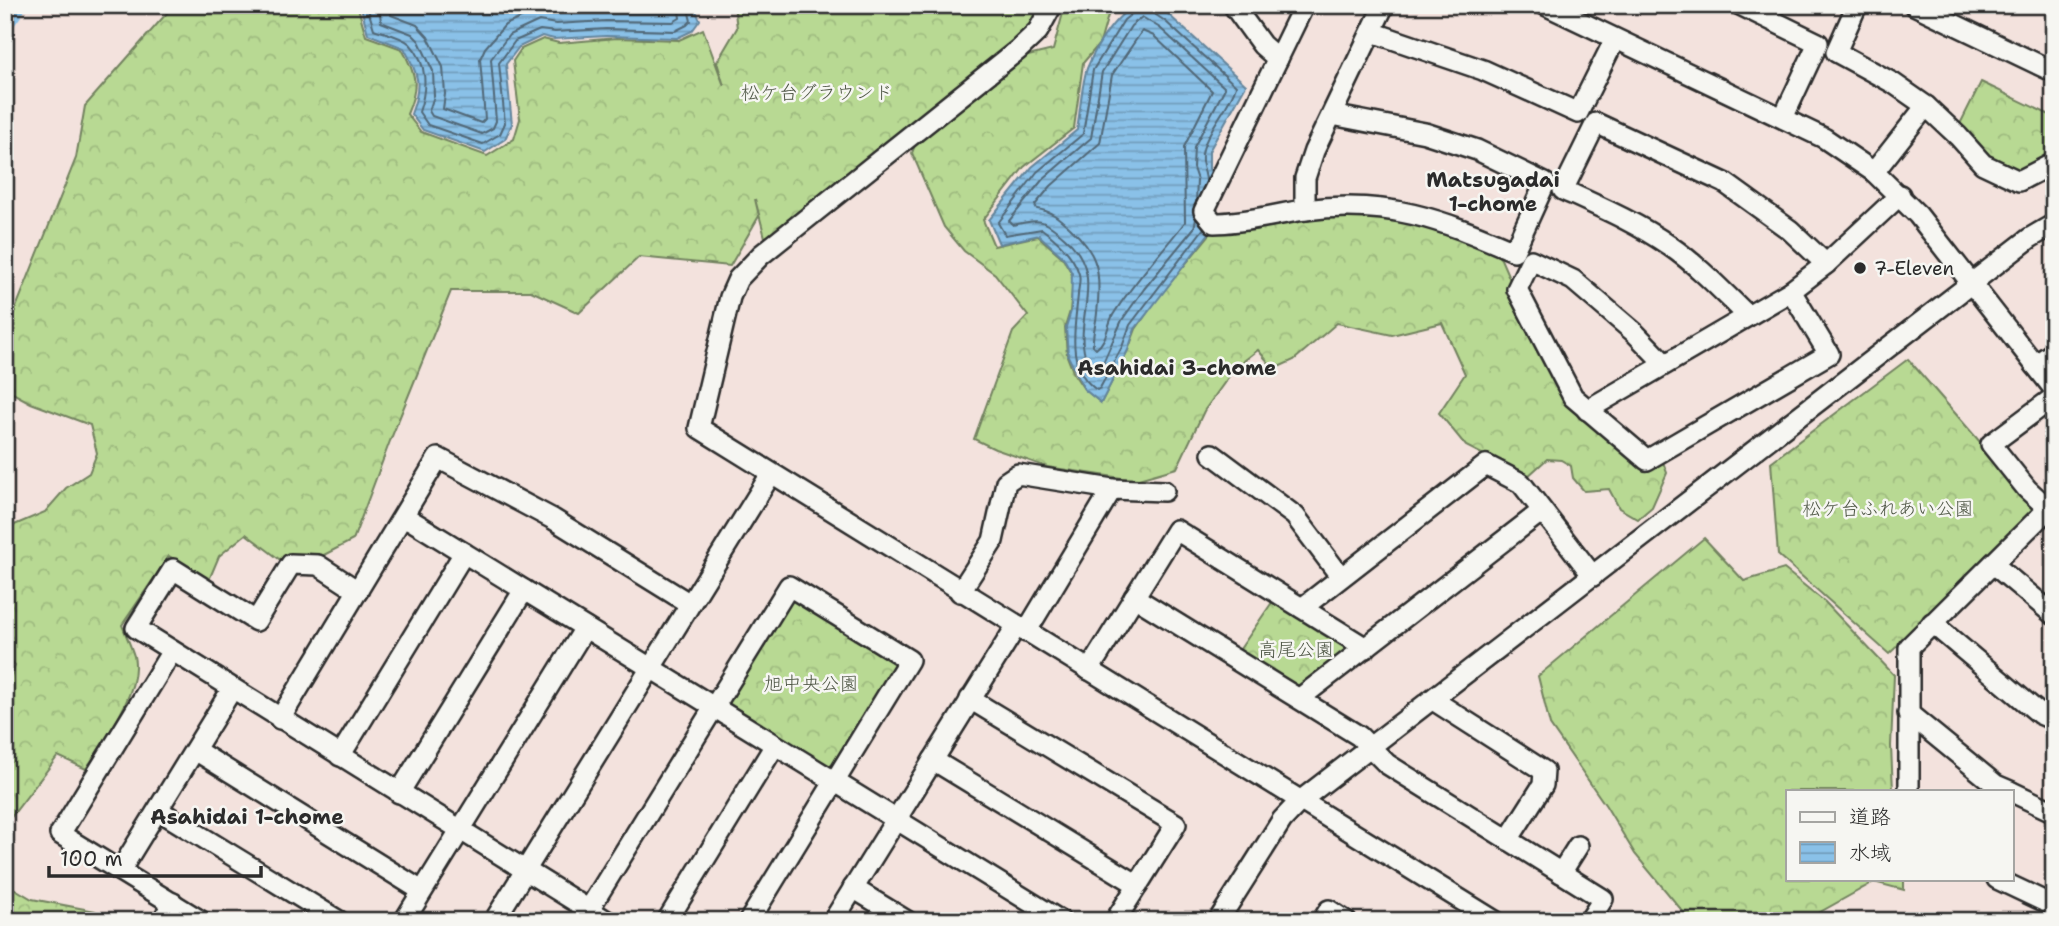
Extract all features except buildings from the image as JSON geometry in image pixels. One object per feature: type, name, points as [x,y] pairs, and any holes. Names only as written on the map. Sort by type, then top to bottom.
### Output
[{"type":"street","points":[[1052,5],[1038,32],[1018,50],[761,255],[738,279],[724,314],[699,428],[1495,921]]},
{"type":"street","points":[[1233,5],[1262,45],[1278,59]]},
{"type":"street","points":[[1304,5],[1204,211],[1214,223],[1229,223],[1305,210],[1373,207],[1417,214],[1452,224],[1514,251],[1545,183],[1477,150],[1425,133],[1332,115]]},
{"type":"street","points":[[1305,210],[1305,178],[1314,151],[1384,5]]},
{"type":"street","points":[[1545,5],[1824,138],[1874,172],[1918,215],[2054,389]]},
{"type":"street","points":[[1740,5],[1818,43],[1787,120]]},
{"type":"street","points":[[1787,120],[1846,5]]},
{"type":"street","points":[[1857,5],[1836,52],[1893,83],[1926,106],[1983,164],[2019,181],[2054,163]]},
{"type":"street","points":[[1914,5],[2054,72]]},
{"type":"street","points":[[1372,32],[1483,69],[1578,113],[1620,41]]},
{"type":"street","points":[[1520,260],[1620,41]]},
{"type":"street","points":[[1874,172],[1926,106]]},
{"type":"street","points":[[1748,316],[1704,273],[1671,247],[1630,222],[1563,190],[1596,123],[1725,183],[1790,230],[1826,264]]},
{"type":"street","points":[[1587,410],[1791,291],[1826,264],[1899,195]]},
{"type":"street","points":[[1218,921],[1282,820],[1300,801],[2030,238],[2054,224]]},
{"type":"street","points":[[1665,363],[1635,332],[1573,280],[1531,260],[1517,289],[1573,397],[1647,460],[1829,354],[1791,291]]},
{"type":"street","points":[[2035,365],[2054,352]]},
{"type":"street","points":[[1909,790],[1909,647],[1993,564],[2051,512],[2027,489],[1991,444],[2054,397]]},
{"type":"street","points":[[1212,454],[1294,516],[1341,577]]},
{"type":"street","points":[[280,719],[438,458],[553,519],[690,604]]},
{"type":"street","points":[[1302,608],[1486,465],[1521,483],[1593,576]]},
{"type":"street","points":[[494,921],[771,474]]},
{"type":"street","points":[[960,592],[993,541],[1006,482],[1018,474],[1112,489],[1164,491]]},
{"type":"street","points":[[833,921],[970,699],[1021,628],[1112,489]]},
{"type":"street","points":[[1300,698],[1542,511]]},
{"type":"street","points":[[404,516],[1061,921]]},
{"type":"street","points":[[1089,670],[1176,530],[1366,648]]},
{"type":"street","points":[[340,756],[464,553]]},
{"type":"street","points":[[358,591],[318,565],[291,564],[256,621],[173,569],[136,628],[525,870],[586,915],[607,921]]},
{"type":"street","points":[[1993,564],[2054,615]]},
{"type":"street","points":[[586,915],[789,586],[909,660],[749,921]]},
{"type":"street","points":[[399,793],[524,590]]},
{"type":"street","points":[[1134,597],[1300,698],[1359,736],[1387,764],[1603,899],[1590,921]]},
{"type":"street","points":[[1932,623],[2040,714],[2054,720]]},
{"type":"street","points":[[404,921],[585,628]]},
{"type":"street","points":[[173,651],[60,834],[201,921]]},
{"type":"street","points":[[120,871],[232,689]]},
{"type":"street","points":[[970,699],[1176,824],[1115,921]]},
{"type":"street","points":[[1433,700],[1544,771],[1543,785],[1508,840]]},
{"type":"street","points":[[1908,713],[1996,785],[2007,790]]},
{"type":"street","points":[[667,921],[775,745]]},
{"type":"street","points":[[195,750],[422,891]]},
{"type":"street","points":[[933,760],[1138,885]]},
{"type":"street","points":[[2014,793],[2054,812]]},
{"type":"street","points":[[158,810],[339,921]]},
{"type":"street","points":[[1561,873],[1578,846]]},
{"type":"street","points":[[1999,880],[2054,905]]},
{"type":"street","points":[[853,888],[906,921]]},
{"type":"street","points":[[162,921],[173,903]]},
{"type":"street","points":[[1322,921],[1329,910],[1346,921]]},
{"type":"green space","name":"松ケ台グラウンド","points":[[174,5],[362,5],[359,11],[366,36],[402,49],[407,58],[415,88],[407,114],[421,132],[487,156],[514,139],[520,119],[513,61],[521,49],[543,39],[559,43],[617,38],[679,40],[703,29],[724,86],[717,62],[737,28],[734,5],[1046,5],[1025,36],[767,245],[755,199],[759,216],[730,266],[639,257],[579,313],[531,291],[451,291],[353,540],[322,556],[279,559],[246,534],[219,556],[209,580],[169,556],[122,625],[134,656],[135,670],[127,700],[111,730],[86,769],[58,756],[5,825],[5,693],[15,665],[5,655],[5,599],[12,565],[5,560],[5,529],[45,512],[66,488],[89,473],[97,453],[90,425],[31,403],[5,389],[5,328],[13,315],[76,158],[85,106]]},
{"type":"green space","points":[[1085,5],[1096,5],[1109,12],[1100,43],[1083,63],[1074,128],[1024,167],[983,220],[994,246],[1038,236],[1062,257],[1071,272],[1073,279],[1070,311],[1065,327],[1067,356],[1084,389],[1101,403],[1136,329],[1210,234],[1225,227],[1271,218],[1384,214],[1489,245],[1501,259],[1568,405],[1650,465],[1663,462],[1667,473],[1652,507],[1638,519],[1619,508],[1609,489],[1584,491],[1573,478],[1571,466],[1561,460],[1547,459],[1527,477],[1466,446],[1439,413],[1465,374],[1442,323],[1392,335],[1337,323],[1294,360],[1274,369],[1258,350],[1235,368],[1204,411],[1177,468],[1135,480],[1047,467],[974,439],[1013,332],[1028,316],[995,274],[964,251],[944,227],[912,153],[919,135],[1020,58],[1053,50],[1063,13]]},
{"type":"green space","points":[[1981,82],[2054,117],[2054,161],[2019,178],[1985,161],[1957,130]]},
{"type":"green space","name":"松ケ台ふれあい公園","points":[[1908,359],[2040,511],[1889,654],[1778,555],[1771,462]]},
{"type":"green space","points":[[1704,538],[1744,581],[1784,569],[1825,602],[1894,675],[1891,746],[1893,790],[1786,790],[1786,880],[1904,880],[1904,890],[1874,882],[1804,921],[1699,921],[1684,913],[1635,854],[1606,806],[1550,725],[1538,676]]},
{"type":"green space","name":"旭中央公園","points":[[793,595],[902,662],[831,771],[725,702]]},
{"type":"green space","name":"高尾公園","points":[[1277,595],[1363,648],[1301,695],[1236,655]]},
{"type":"green space","points":[[5,883],[32,899],[95,911],[106,921],[5,921]]},
{"type":"water","points":[[365,5],[690,5],[700,20],[692,31],[677,38],[606,36],[554,39],[542,36],[519,47],[506,64],[512,124],[505,139],[485,152],[423,130],[411,114],[418,87],[413,66],[404,48],[368,34],[362,11]]},
{"type":"water","points":[[1153,5],[1169,15],[1246,85],[1209,151],[1209,169],[1214,175],[1210,232],[1135,329],[1128,350],[1101,403],[1084,389],[1068,356],[1066,327],[1071,311],[1072,273],[1063,257],[1039,235],[999,244],[989,220],[1032,167],[1077,130],[1084,79],[1092,58],[1116,21],[1131,8]]},
{"type":"waterway","points":[[5,16],[13,5]]},
{"type":"place","name":"7-Eleven","points":[[1860,268]]},
{"type":"district","name":"Matsugadai 1-chome","points":[[1493,192]]},
{"type":"district","name":"Asahidai 3-chome","points":[[1177,368]]},
{"type":"district","name":"Asahidai 1-chome","points":[[247,817]]}]
